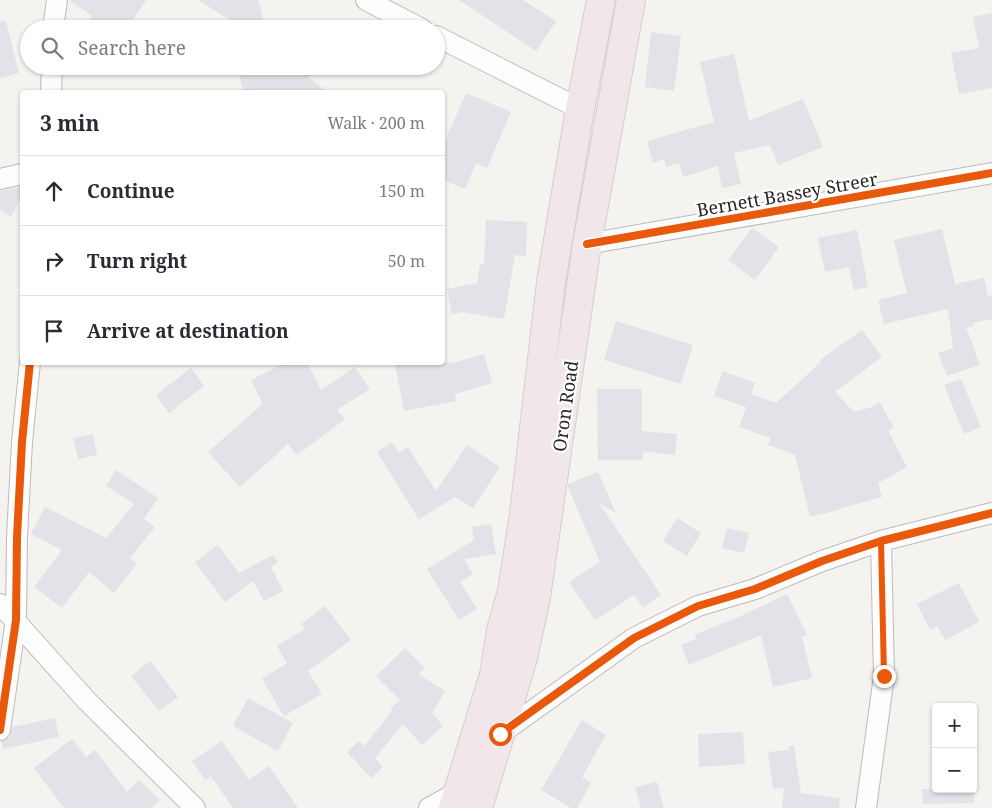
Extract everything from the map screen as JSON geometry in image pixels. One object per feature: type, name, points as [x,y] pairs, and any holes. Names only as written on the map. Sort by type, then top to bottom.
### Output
[{"type":"highway","name":"Oron Road","points":[[463,803],[494,675],[501,630],[512,591],[524,514],[551,282],[580,109],[601,0]]},
{"type":"highway","name":"Oron Road","points":[[463,803],[500,734],[523,658],[536,597],[561,437],[587,244],[631,0]]},
{"type":"street","points":[[54,20],[57,0]]},
{"type":"street","points":[[366,0],[405,20]]},
{"type":"street","points":[[445,41],[580,109]]},
{"type":"street","points":[[51,90],[52,75]]},
{"type":"street","name":"Bernett Bassey Streer","points":[[587,244],[992,173]]},
{"type":"street","points":[[0,179],[20,174]]},
{"type":"street","points":[[0,730],[16,620],[8,542],[22,442],[30,365]]},
{"type":"street","points":[[500,734],[634,638],[698,606],[755,589],[822,561],[881,541],[992,512]]},
{"type":"street","points":[[866,808],[884,676],[881,541]]},
{"type":"street","points":[[0,604],[88,701],[194,808]]},
{"type":"street","points":[[429,808],[463,803]]},
{"type":"building","points":[[69,0],[146,0],[133,20],[89,20],[92,16]]},
{"type":"building","points":[[198,0],[258,0],[264,20],[230,20]]},
{"type":"building","points":[[459,0],[523,0],[556,21],[536,51]]},
{"type":"building","points":[[992,13],[992,88],[959,94],[951,53],[979,48],[973,17]]},
{"type":"building","points":[[6,21],[19,73],[0,78],[0,22]]},
{"type":"building","points":[[651,32],[681,36],[674,91],[645,87]]},
{"type":"building","points":[[734,54],[749,121],[803,99],[823,147],[778,165],[770,145],[734,153],[741,184],[722,188],[718,166],[683,177],[679,163],[666,167],[664,159],[653,163],[647,141],[714,122],[700,62]]},
{"type":"building","points":[[239,75],[314,75],[308,77],[324,90],[243,90]]},
{"type":"building","points":[[466,93],[511,112],[487,168],[476,163],[465,189],[445,180],[445,141]]},
{"type":"building","points":[[20,187],[20,201],[11,217],[0,210],[0,191]]},
{"type":"building","points":[[486,220],[527,222],[526,256],[515,255],[504,319],[463,312],[452,314],[447,289],[477,283],[480,264],[484,264]]},
{"type":"building","points":[[752,228],[779,247],[755,280],[728,260]]},
{"type":"building","points":[[942,229],[955,284],[984,278],[988,296],[992,295],[992,319],[973,323],[973,326],[966,327],[980,365],[947,376],[938,353],[953,348],[948,309],[884,324],[878,300],[907,293],[894,240]]},
{"type":"building","points":[[857,230],[868,287],[854,290],[849,267],[825,272],[818,238]]},
{"type":"building","points":[[616,321],[693,345],[681,384],[604,360]]},
{"type":"building","points":[[862,330],[882,357],[835,392],[854,412],[872,407],[880,402],[894,428],[888,431],[907,467],[878,483],[882,497],[810,517],[795,455],[768,445],[771,438],[739,427],[746,407],[714,396],[723,371],[755,383],[751,394],[776,403],[821,362],[820,360]]},
{"type":"building","points":[[484,354],[492,383],[455,394],[456,401],[404,411],[395,365],[445,365],[445,362],[449,364]]},
{"type":"building","points":[[280,365],[308,365],[321,390],[355,367],[370,389],[337,410],[345,419],[297,455],[288,444],[240,487],[208,452],[263,404],[251,380]]},
{"type":"building","points":[[191,368],[204,386],[169,413],[156,395]]},
{"type":"building","points":[[961,379],[981,427],[964,434],[944,385]]},
{"type":"building","points":[[597,389],[642,389],[642,431],[677,434],[675,455],[643,451],[643,460],[598,460]]},
{"type":"building","points":[[93,434],[97,455],[78,459],[73,438]]},
{"type":"building","points":[[392,442],[399,453],[408,447],[436,491],[467,445],[500,467],[473,508],[455,497],[416,521],[418,518],[377,452]]},
{"type":"building","points":[[116,470],[158,498],[144,519],[155,527],[130,558],[137,564],[114,593],[89,572],[62,608],[34,587],[62,550],[31,534],[45,507],[106,538],[134,504],[106,486]]},
{"type":"building","points":[[598,472],[616,513],[599,503],[661,595],[643,607],[634,595],[595,620],[569,582],[600,562],[568,484]]},
{"type":"building","points":[[677,518],[701,533],[687,556],[663,541]]},
{"type":"building","points":[[491,524],[496,554],[464,559],[473,574],[460,582],[477,609],[459,620],[427,569],[474,540],[472,527]]},
{"type":"building","points":[[727,528],[749,533],[744,553],[722,548]]},
{"type":"building","points":[[218,545],[239,573],[273,555],[278,562],[271,567],[283,591],[264,601],[253,581],[225,602],[195,562]]},
{"type":"building","points":[[959,583],[979,622],[945,640],[937,626],[930,630],[917,604]]},
{"type":"building","points":[[787,594],[807,635],[802,637],[812,678],[773,687],[761,635],[689,665],[681,645],[696,639],[694,635]]},
{"type":"building","points":[[325,606],[351,640],[308,671],[322,694],[284,716],[262,679],[287,663],[277,646],[305,629],[301,624]]},
{"type":"building","points":[[405,648],[425,668],[418,674],[445,691],[432,713],[443,726],[422,745],[403,724],[375,758],[383,767],[371,778],[347,752],[359,741],[364,746],[392,711],[390,709],[400,700],[376,676]]},
{"type":"building","points":[[150,661],[178,697],[159,711],[131,676]]},
{"type":"building","points":[[248,698],[293,723],[278,751],[233,726]]},
{"type":"building","points":[[55,718],[59,737],[3,749],[1,741],[10,737],[12,727]]},
{"type":"building","points":[[582,720],[606,735],[582,777],[591,783],[577,808],[571,808],[541,790]]},
{"type":"building","points":[[743,732],[745,764],[699,767],[698,734]]},
{"type":"building","points":[[72,739],[86,757],[95,750],[127,792],[139,780],[160,800],[151,808],[64,808],[34,768]]},
{"type":"building","points":[[222,741],[249,780],[269,766],[298,808],[233,808],[211,776],[205,780],[192,761]]},
{"type":"building","points":[[789,746],[794,746],[801,793],[840,798],[839,808],[782,808],[784,788],[773,789],[768,752],[789,750]]},
{"type":"building","points":[[657,782],[664,808],[641,808],[635,787]]},
{"type":"building","points":[[922,789],[932,789],[932,793],[974,793],[974,803],[923,804]]},
{"type":"cycle path","points":[[587,244],[992,173]]},
{"type":"cycle path","points":[[0,730],[16,620],[17,537],[22,442],[30,365]]},
{"type":"cycle path","points":[[500,734],[634,638],[698,606],[755,589],[822,561],[881,541],[992,513]]},
{"type":"route","points":[[500,734],[634,638],[698,606],[755,589],[822,561],[881,541],[884,676]]}]
